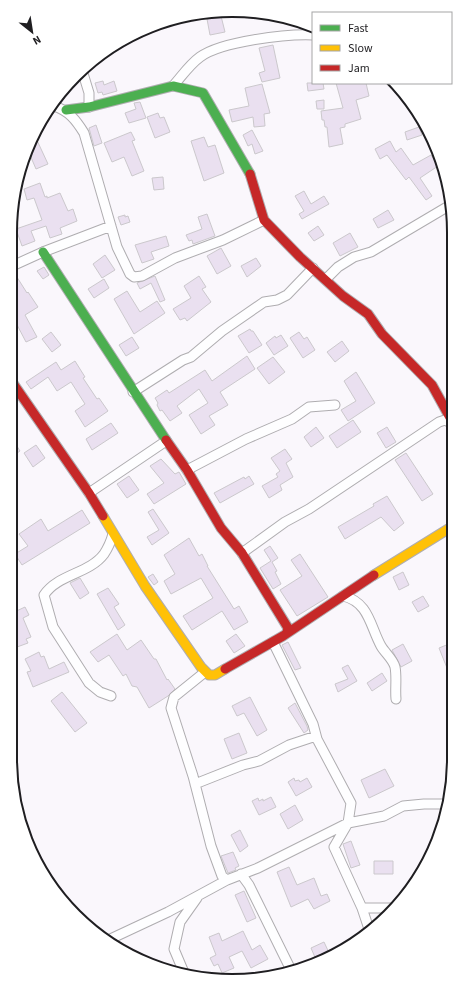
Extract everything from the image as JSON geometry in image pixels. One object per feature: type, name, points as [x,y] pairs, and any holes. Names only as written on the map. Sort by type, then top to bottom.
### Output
[{"type":"street","points":[[173,86],[188,68],[201,56],[215,49],[227,45],[297,34],[312,35]]},
{"type":"street","points":[[84,76],[89,93],[89,107]]},
{"type":"street","points":[[57,107],[66,110],[89,107],[173,86],[203,93],[207,97],[233,147],[250,175],[256,199],[264,220],[343,296],[368,314],[382,334],[432,385],[447,407]]},
{"type":"street","points":[[66,110],[78,123],[84,133],[117,247],[130,274],[134,277],[142,276],[175,258],[223,240],[264,220]]},
{"type":"street","points":[[326,279],[338,267],[354,257],[370,252],[446,208]]},
{"type":"street","points":[[17,264],[43,252],[111,226]]},
{"type":"street","points":[[43,252],[133,392],[187,470],[221,528],[242,554],[288,628],[287,632]]},
{"type":"street","points":[[133,392],[183,360],[191,357],[222,331],[264,302],[277,300],[287,295],[313,268]]},
{"type":"street","points":[[17,389],[89,493],[145,586],[205,672],[209,675],[215,675],[273,642],[412,550],[447,530]]},
{"type":"street","points":[[187,470],[246,439],[292,419],[309,408],[335,405]]},
{"type":"street","points":[[242,554],[285,522],[309,508],[439,422],[447,421]]},
{"type":"street","points":[[89,493],[166,441]]},
{"type":"street","points":[[111,696],[100,692],[89,683],[53,627],[44,595],[53,585],[94,563],[108,548],[113,534]]},
{"type":"street","points":[[343,596],[353,599],[359,604],[368,617],[382,647],[395,667],[396,699]]},
{"type":"street","points":[[273,642],[313,724],[317,739],[351,803],[348,823],[334,847],[362,908],[368,926]]},
{"type":"street","points":[[205,672],[174,697],[171,708],[195,784],[213,851],[222,876],[227,880]]},
{"type":"street","points":[[195,784],[243,765],[259,761],[289,745],[313,737],[317,739]]},
{"type":"street","points":[[113,938],[198,896],[227,880],[348,823],[384,816],[403,806],[442,804]]},
{"type":"street","points":[[241,874],[249,885],[289,967]]},
{"type":"street","points":[[182,968],[174,949],[180,922],[198,896]]},
{"type":"street","points":[[362,908],[387,908]]},
{"type":"building","points":[[221,17],[225,32],[210,35],[207,19]]},
{"type":"building","points":[[273,45],[280,78],[262,82],[259,73],[265,71],[259,48]]},
{"type":"building","points":[[103,81],[104,85],[114,81],[117,91],[103,95],[102,92],[98,93],[95,83]]},
{"type":"building","points":[[307,83],[323,84],[324,89],[308,91]]},
{"type":"building","points":[[262,84],[270,113],[264,114],[265,126],[254,127],[253,117],[232,122],[229,110],[249,106],[245,88]]},
{"type":"building","points":[[336,84],[366,84],[369,96],[356,100],[361,119],[345,124],[345,127],[340,128],[343,144],[329,147],[327,127],[325,127],[324,120],[322,120],[321,111],[343,108]]},
{"type":"building","points":[[324,100],[324,109],[317,109],[316,101]]},
{"type":"building","points":[[140,102],[146,118],[129,123],[125,113],[136,109],[134,103]]},
{"type":"building","points":[[158,113],[160,118],[164,117],[170,132],[155,138],[147,117]]},
{"type":"building","points":[[96,125],[102,143],[94,146],[89,128]]},
{"type":"building","points":[[419,127],[422,135],[407,140],[405,132]]},
{"type":"building","points":[[252,130],[263,151],[255,154],[252,144],[248,146],[243,135]]},
{"type":"building","points":[[131,132],[135,140],[132,141],[144,171],[132,176],[124,157],[112,162],[104,143]]},
{"type":"building","points":[[204,137],[208,147],[215,145],[224,173],[204,181],[191,141]]},
{"type":"building","points":[[37,141],[48,164],[36,169],[31,156]]},
{"type":"building","points":[[390,141],[396,152],[401,148],[413,165],[431,155],[437,167],[420,178],[432,196],[426,200],[409,177],[406,180],[387,155],[380,159],[375,149]]},
{"type":"building","points":[[163,177],[164,189],[154,190],[152,178]]},
{"type":"building","points":[[40,183],[45,197],[47,196],[47,198],[60,193],[68,211],[73,209],[77,221],[60,228],[62,234],[50,238],[46,226],[31,231],[35,241],[22,246],[17,229],[42,220],[34,198],[27,200],[24,189]]},
{"type":"building","points":[[304,191],[311,204],[324,196],[329,204],[302,219],[299,214],[304,211],[295,196]]},
{"type":"building","points":[[388,210],[394,220],[378,228],[373,219]]},
{"type":"building","points":[[207,214],[215,236],[193,244],[192,240],[189,241],[186,235],[202,229],[198,217]]},
{"type":"building","points":[[125,215],[125,217],[128,216],[130,222],[121,225],[118,217]]},
{"type":"building","points":[[318,226],[324,235],[314,241],[308,233]]},
{"type":"building","points":[[350,233],[358,247],[340,256],[333,243]]},
{"type":"building","points":[[166,236],[169,246],[151,252],[154,259],[142,263],[135,245]]},
{"type":"building","points":[[221,248],[231,266],[217,274],[207,256]]},
{"type":"building","points":[[105,255],[115,270],[102,278],[93,264]]},
{"type":"building","points":[[256,258],[261,266],[247,277],[241,266]]},
{"type":"building","points":[[44,267],[49,275],[43,279],[37,271]]},
{"type":"building","points":[[155,276],[165,300],[160,302],[151,283],[140,289],[137,283]]},
{"type":"building","points":[[199,276],[206,287],[202,289],[211,302],[187,321],[185,318],[180,320],[173,309],[191,298],[184,286]]},
{"type":"building","points":[[17,277],[38,307],[25,315],[37,337],[26,342],[17,325]]},
{"type":"building","points":[[104,279],[109,288],[94,298],[88,289]]},
{"type":"building","points":[[127,291],[140,312],[157,301],[165,313],[134,334],[114,299]]},
{"type":"building","points":[[250,329],[262,345],[249,353],[238,336]]},
{"type":"building","points":[[51,332],[61,345],[52,352],[42,339]]},
{"type":"building","points":[[299,332],[304,339],[307,337],[315,350],[303,358],[290,338]]},
{"type":"building","points":[[281,335],[288,346],[274,355],[266,343],[275,336],[276,338]]},
{"type":"building","points":[[132,337],[139,348],[126,356],[119,345]]},
{"type":"building","points":[[342,341],[349,351],[335,362],[327,352]]},
{"type":"building","points":[[247,356],[255,369],[220,392],[228,405],[209,416],[215,425],[201,434],[189,415],[208,403],[199,389],[177,406],[182,413],[170,421],[162,410],[160,411],[155,398],[167,390],[169,393],[205,370],[212,381]]},
{"type":"building","points":[[273,357],[285,372],[269,384],[257,368]]},
{"type":"building","points":[[75,361],[85,377],[83,378],[97,399],[99,398],[108,411],[85,427],[75,411],[85,404],[71,382],[57,391],[48,377],[31,389],[26,382],[56,362],[61,370]]},
{"type":"building","points":[[356,372],[375,403],[348,421],[341,410],[356,401],[344,381]]},
{"type":"building","points":[[353,420],[361,432],[337,448],[329,436]]},
{"type":"building","points":[[111,423],[118,433],[92,450],[86,439]]},
{"type":"building","points":[[316,427],[324,438],[311,447],[304,437]]},
{"type":"building","points":[[387,427],[396,442],[386,448],[377,433]]},
{"type":"building","points":[[36,445],[45,458],[33,467],[24,453]]},
{"type":"building","points":[[17,446],[20,451],[17,453]]},
{"type":"building","points":[[285,449],[292,459],[286,463],[293,477],[280,485],[282,490],[269,498],[262,486],[278,477],[276,474],[280,471],[271,458]]},
{"type":"building","points":[[406,453],[433,494],[422,501],[395,460]]},
{"type":"building","points":[[161,459],[175,474],[179,472],[186,484],[154,504],[147,494],[164,483],[150,466]]},
{"type":"building","points":[[129,476],[139,490],[127,498],[117,484]]},
{"type":"building","points":[[249,476],[254,484],[220,503],[214,493],[244,477],[245,479]]},
{"type":"building","points":[[387,496],[404,523],[394,531],[381,517],[345,539],[338,527],[374,506],[373,504]]},
{"type":"building","points":[[153,509],[169,533],[152,545],[147,537],[159,530],[148,512]]},
{"type":"building","points":[[82,510],[90,523],[22,565],[17,557],[17,553],[28,546],[19,534],[41,519],[48,531]]},
{"type":"building","points":[[189,538],[199,556],[202,554],[207,566],[234,609],[239,606],[248,622],[234,630],[222,611],[192,630],[183,616],[213,598],[201,578],[171,594],[164,581],[175,574],[164,555]]},
{"type":"building","points":[[270,546],[278,558],[272,562],[277,571],[275,572],[281,584],[273,589],[260,568],[271,561],[264,550]]},
{"type":"building","points":[[300,554],[328,597],[297,616],[280,590],[302,576],[291,560]]},
{"type":"building","points":[[403,572],[409,585],[399,590],[393,577]]},
{"type":"building","points":[[153,574],[158,582],[154,585],[148,577]]},
{"type":"building","points":[[80,578],[89,593],[80,599],[70,583]]},
{"type":"building","points":[[108,588],[119,604],[114,607],[125,625],[118,630],[97,594]]},
{"type":"building","points":[[423,596],[429,606],[418,612],[412,602]]},
{"type":"building","points":[[25,607],[29,615],[23,618],[31,637],[26,639],[28,643],[17,647],[17,611]]},
{"type":"building","points":[[117,634],[127,650],[141,640],[154,659],[156,659],[167,680],[168,679],[175,689],[168,696],[149,708],[137,687],[132,686],[126,674],[123,676],[109,655],[98,662],[90,652]]},
{"type":"building","points":[[236,634],[245,646],[234,653],[226,641]]},
{"type":"building","points":[[288,642],[301,668],[295,670],[282,645]]},
{"type":"building","points":[[403,644],[412,661],[401,667],[392,650]]},
{"type":"building","points":[[447,645],[447,668],[439,648]]},
{"type":"building","points":[[39,652],[41,657],[44,656],[49,669],[64,662],[69,672],[33,687],[27,672],[31,671],[25,659]]},
{"type":"building","points":[[348,665],[357,681],[338,692],[335,684],[348,679],[342,668]]},
{"type":"building","points":[[382,673],[387,681],[372,691],[367,683]]},
{"type":"building","points":[[62,692],[87,723],[75,732],[51,701]]},
{"type":"building","points":[[250,697],[267,730],[257,736],[244,713],[237,716],[232,706]]},
{"type":"building","points":[[295,703],[307,726],[308,730],[304,733],[288,708]]},
{"type":"building","points":[[239,733],[247,753],[232,759],[224,739]]},
{"type":"building","points":[[385,769],[394,786],[369,798],[361,780]]},
{"type":"building","points":[[294,778],[295,781],[299,780],[300,782],[307,778],[312,787],[296,796],[288,782]]},
{"type":"building","points":[[271,797],[276,807],[259,815],[252,801],[258,798],[259,801],[263,799],[263,801]]},
{"type":"building","points":[[295,805],[303,820],[288,829],[280,814]]},
{"type":"building","points":[[240,830],[248,846],[240,852],[231,835]]},
{"type":"building","points":[[351,841],[360,865],[351,868],[343,844]]},
{"type":"building","points":[[233,852],[239,866],[235,868],[236,870],[228,873],[221,856]]},
{"type":"building","points":[[374,861],[393,861],[393,874],[374,874]]},
{"type":"building","points":[[289,867],[297,885],[314,878],[321,896],[327,894],[330,901],[314,909],[308,899],[291,907],[277,872]]},
{"type":"building","points":[[244,891],[256,918],[247,922],[235,895]]},
{"type":"building","points":[[243,931],[252,950],[260,945],[268,959],[251,968],[242,951],[229,957],[234,968],[222,973],[218,964],[214,966],[210,958],[216,955],[209,937],[219,933],[222,941]]},
{"type":"building","points":[[324,942],[328,951],[315,958],[311,948]]},
{"type":"traffic: fast","points":[[66,110],[89,107],[173,86],[203,93],[250,174]]},
{"type":"traffic: fast","points":[[43,252],[166,440]]},
{"type":"traffic: slow","points":[[103,516],[145,586],[201,667],[209,675],[215,675],[225,669]]},
{"type":"traffic: slow","points":[[374,575],[447,530]]},
{"type":"traffic: jam","points":[[250,174],[264,220],[300,257],[343,296],[368,314],[382,334],[432,385],[447,412]]},
{"type":"traffic: jam","points":[[17,389],[89,493],[103,516]]},
{"type":"traffic: jam","points":[[166,440],[187,470],[221,528],[242,553],[288,628],[287,632]]},
{"type":"traffic: jam","points":[[225,669],[283,636],[374,575]]}]
